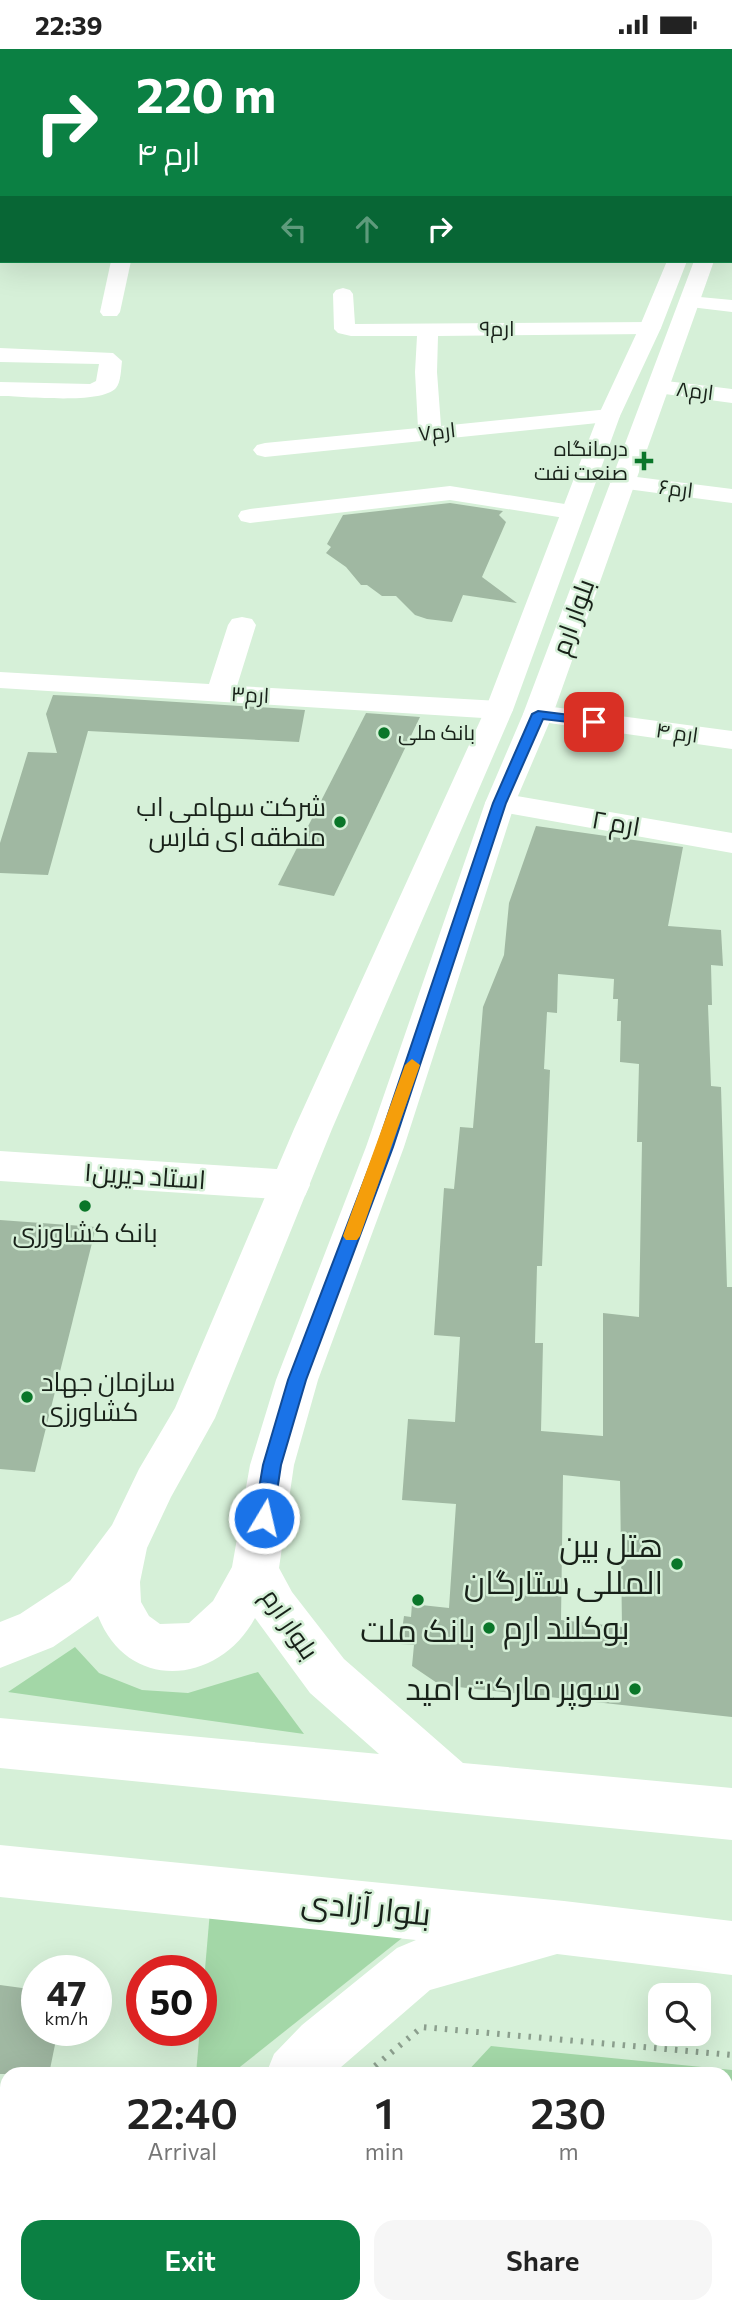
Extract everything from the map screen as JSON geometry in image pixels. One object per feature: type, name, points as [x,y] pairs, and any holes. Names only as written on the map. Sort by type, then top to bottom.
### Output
[{"type":"main road","points":[[110,312],[121,263]]},
{"type":"main road","name":"بلوار ارم","points":[[453,1787],[327,1676],[275,1608],[255,1570],[272,1465],[297,1380],[385,1147],[500,803],[538,714],[658,387],[657,336],[676,263]]},
{"type":"main road","name":"بلوار ارم","points":[[0,1645],[36,1631],[87,1597],[128,1540],[155,1483],[193,1419],[313,1129],[499,710],[609,416],[657,336],[689,302],[703,263]]},
{"type":"main road","name":"ارم۹","points":[[343,294],[345,329],[657,336]]},
{"type":"main road","points":[[689,302],[732,306]]},
{"type":"main road","points":[[428,329],[426,372],[430,432]]},
{"type":"main road","points":[[0,355],[106,358],[112,365],[107,385],[101,389],[0,389]]},
{"type":"main road","name":"ارم۸","points":[[658,387],[732,396]]},
{"type":"main road","name":"ارم۷","points":[[265,450],[609,416]]},
{"type":"main road","points":[[476,475],[576,502]]},
{"type":"main road","name":"ارم۶","points":[[621,482],[732,496]]},
{"type":"main road","points":[[250,516],[450,493],[576,502]]},
{"type":"main road","points":[[220,693],[242,625]]},
{"type":"main road","name":"ارم۳","points":[[0,680],[499,710]]},
{"type":"main road","name":"ارم ۴","points":[[538,714],[732,740]]},
{"type":"main road","name":"ارم ۲","points":[[500,803],[732,843]]},
{"type":"main road","name":"استاد دیرین۱","points":[[0,1167],[291,1185]]},
{"type":"main road","points":[[128,1540],[119,1572],[117,1601],[137,1640],[155,1647],[175,1650],[198,1643],[218,1631],[236,1607],[255,1570]]},
{"type":"main road","points":[[0,1743],[732,1814]]},
{"type":"main road","name":"بلوار آزادی","points":[[0,1871],[564,1928],[732,1948]]},
{"type":"main road","points":[[301,2067],[321,2045],[416,1968],[564,1928]]},
{"type":"path","points":[[374,2067],[422,2027],[732,2055]]},
{"type":"green space","points":[[75,1647],[99,1673],[142,1690],[188,1693],[258,1672],[304,1734],[8,1692]]},
{"type":"green space","points":[[210,1911],[421,1923],[240,2067],[197,2067],[198,2046],[217,2046],[217,1955],[206,1955]]},
{"type":"green space","points":[[491,2046],[702,2067],[472,2067]]},
{"type":"building","points":[[450,503],[503,511],[499,515],[506,522],[482,577],[517,603],[463,595],[452,622],[427,619],[415,615],[396,596],[382,596],[367,585],[361,585],[346,567],[326,553],[331,547],[327,544],[343,515]]},
{"type":"building","points":[[53,695],[305,710],[299,742],[88,731],[48,875],[0,873],[0,843],[28,752],[57,753],[46,714]]},
{"type":"building","name":"شرکت سهامی اب منطقه ای فارس","points":[[366,713],[420,717],[334,896],[278,885]]},
{"type":"building","points":[[536,826],[683,847],[668,926],[721,930],[723,966],[711,965],[712,1005],[708,1005],[711,1086],[721,1087],[727,1287],[732,1287],[732,1717],[440,1685],[412,1666],[414,1645],[400,1644],[404,1616],[411,1617],[412,1604],[449,1608],[456,1504],[402,1500],[408,1419],[455,1422],[460,1337],[434,1335],[444,1188],[454,1189],[460,1127],[473,1128],[483,1007],[504,955],[509,903]],"holes":[[[558,974],[614,979],[613,999],[618,999],[617,1021],[621,1021],[620,1062],[639,1064],[637,1142],[642,1142],[639,1317],[603,1313],[603,1436],[541,1431],[543,1343],[535,1343],[537,1266],[542,1266],[550,1070],[544,1069],[547,1012],[557,1013]],[[563,1475],[620,1481],[622,1627],[561,1620]]]},
{"type":"building","name":"سازمان جهاد کشاورزی","points":[[0,1220],[96,1227],[35,1472],[0,1469]]},
{"type":"building","points":[[0,1985],[21,1988],[21,2046],[55,2046],[50,2067],[0,2067]]},
{"type":"slow traffic","points":[[351,1236],[385,1147],[412,1065]]},
{"type":"place","name":"درمانگاه صنعت نفت","points":[[644,461]]},
{"type":"place","name":"بانک ملی","points":[[384,733]]},
{"type":"place","name":"شرکت سهامی اب منطقه ای فارس","points":[[340,822]]},
{"type":"place","name":"بانک کشاورزی","points":[[85,1206]]},
{"type":"place","name":"سازمان جهاد کشاورزی","points":[[27,1397]]},
{"type":"place","name":"هتل بین المللی ستارگان","points":[[677,1564]]},
{"type":"place","name":"بانک ملت","points":[[418,1600]]},
{"type":"place","name":"بوکلند ارم","points":[[489,1628]]},
{"type":"place","name":"سوپر مارکت امید","points":[[635,1689]]},
{"type":"route","points":[[264,1518],[272,1465],[297,1380],[385,1147],[500,803],[538,714],[594,722]]}]
